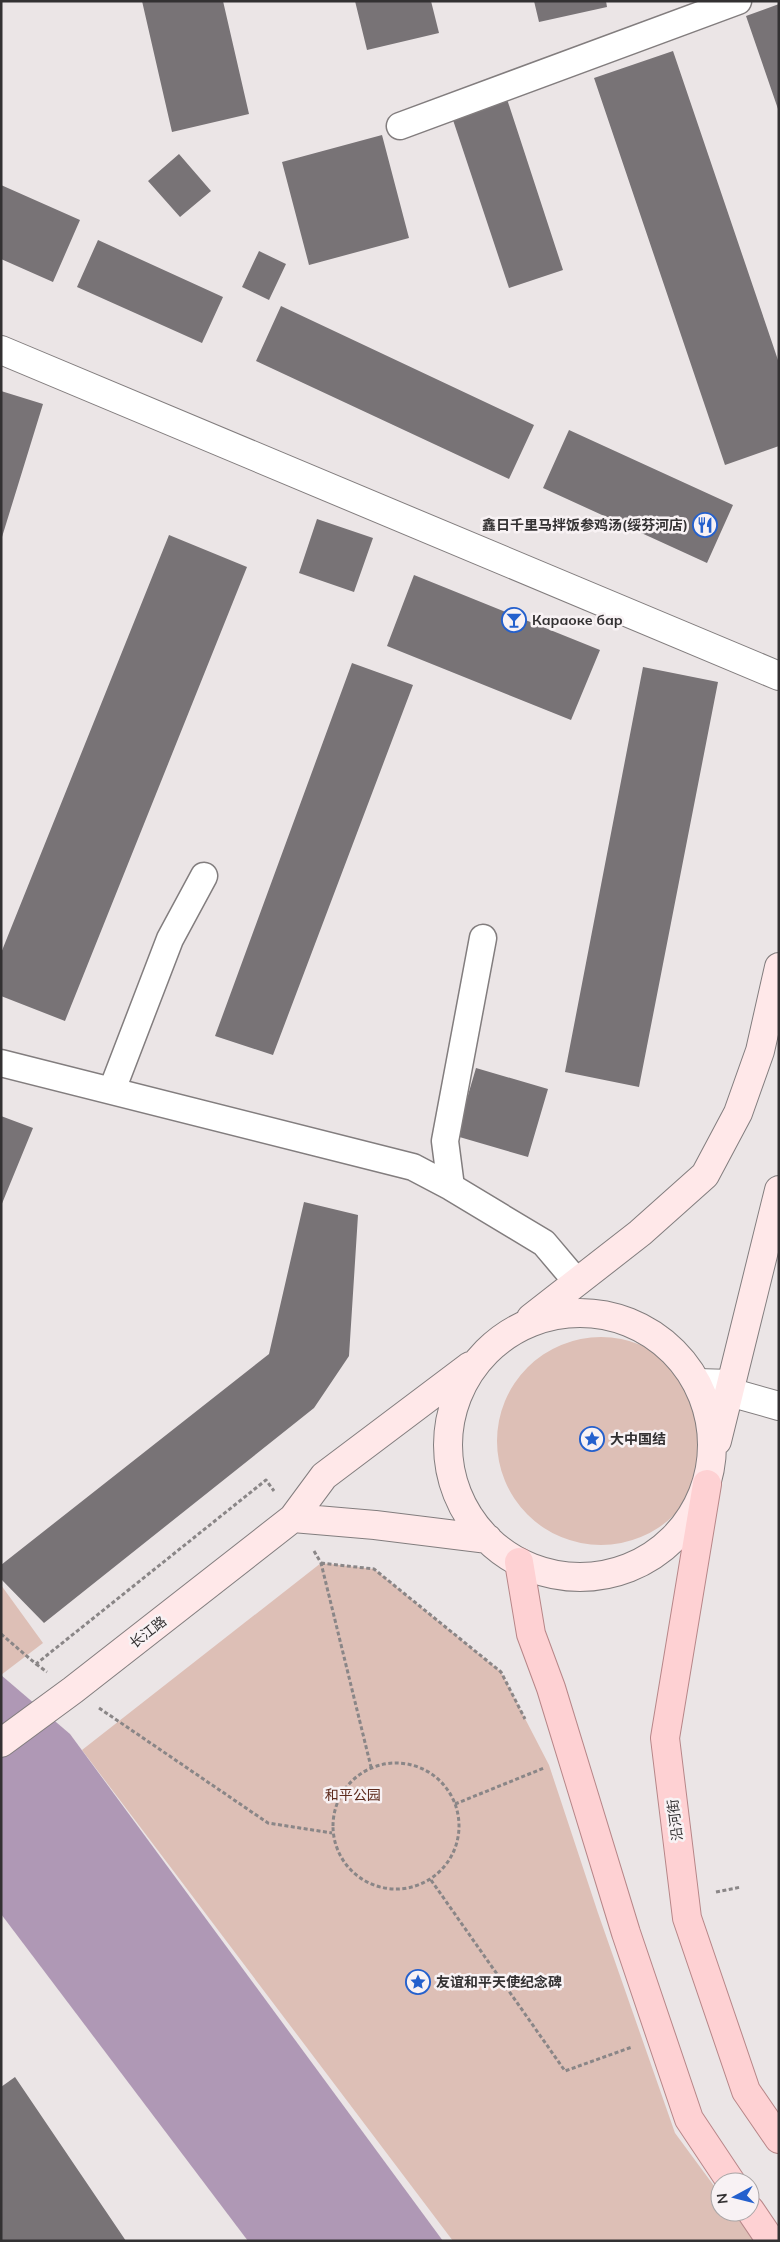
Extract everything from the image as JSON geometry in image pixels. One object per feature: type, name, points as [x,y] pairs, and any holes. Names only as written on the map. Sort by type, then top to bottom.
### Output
[{"type":"main road","points":[[779,967],[760,1051],[738,1114],[705,1175],[640,1233],[498,1342],[480,1359],[467,1377],[451,1418],[449,1454],[454,1483],[462,1503],[473,1522],[502,1552],[519,1562],[543,1572],[568,1577],[594,1577],[619,1572],[643,1562],[664,1547],[683,1529],[697,1508],[707,1484],[779,1190]]},
{"type":"main road","points":[[518,1328],[542,1318],[568,1313],[593,1313],[619,1318],[643,1328],[664,1343],[683,1361],[697,1383],[707,1407],[712,1432],[712,1458],[707,1484]]},
{"type":"main road","name":"长江路","points":[[1,1743],[293,1518],[324,1476],[480,1359]]},
{"type":"main road","name":"沿河街","points":[[707,1484],[665,1738],[687,1918],[746,2091],[779,2139]]},
{"type":"main road","points":[[293,1518],[375,1525],[488,1539]]},
{"type":"main road","points":[[519,1562],[530,1634],[551,1688],[621,1917],[689,2119],[724,2172]]},
{"type":"main road","points":[[758,2222],[771,2241]]},
{"type":"street","points":[[400,126],[738,1]]},
{"type":"street","points":[[1,350],[779,676]]},
{"type":"street","points":[[112,1090],[170,939],[204,876]]},
{"type":"street","points":[[451,1187],[445,1141],[483,938]]},
{"type":"street","points":[[1,1063],[413,1167],[451,1187],[544,1243],[578,1282]]},
{"type":"street","points":[[697,1383],[731,1388],[779,1406]]},
{"type":"path","points":[[36,1664],[266,1480],[293,1518],[321,1563],[372,1767]]},
{"type":"path","points":[[321,1563],[374,1569],[501,1672],[528,1723]]},
{"type":"path","points":[[1,1634],[36,1664],[64,1696],[268,1823],[332,1833]]},
{"type":"path","points":[[391,1762],[411,1764],[430,1772],[445,1786],[455,1804],[460,1825],[457,1846],[446,1865],[431,1880],[411,1888],[389,1890],[369,1884],[351,1872],[338,1854],[332,1833],[333,1813],[341,1794],[354,1778],[372,1767],[391,1762]]},
{"type":"path","points":[[455,1804],[550,1765]]},
{"type":"path","points":[[431,1880],[565,2071],[634,2046]]},
{"type":"path","points":[[685,1897],[742,1887]]},
{"type":"green space","points":[[601,1337],[621,1339],[650,1349],[667,1361],[681,1375],[697,1401],[703,1421],[705,1441],[703,1461],[693,1490],[681,1507],[667,1521],[641,1537],[621,1543],[601,1545],[581,1543],[552,1533],[535,1521],[521,1507],[505,1481],[499,1461],[497,1441],[499,1421],[509,1392],[521,1375],[535,1361],[561,1345],[581,1339]]},
{"type":"green space","name":"和平公园","points":[[321,1563],[374,1569],[501,1672],[549,1765],[598,1913],[675,2133],[710,2180],[710,2222],[740,2222],[754,2241],[453,2241],[82,1750]]},
{"type":"green space","points":[[1,1585],[43,1643],[1,1675]]},
{"type":"shaded area","points":[[1,1675],[70,1734],[443,2241],[248,2241],[1,1914]]},
{"type":"building","points":[[142,1],[223,1],[249,114],[172,132]]},
{"type":"building","points":[[355,1],[431,1],[439,33],[367,50]]},
{"type":"building","points":[[534,1],[606,1],[607,7],[539,22]]},
{"type":"building","points":[[779,4],[779,109],[778,109],[746,16]]},
{"type":"building","points":[[673,51],[779,363],[779,446],[725,465],[594,78]]},
{"type":"building","points":[[506,96],[563,270],[509,288],[451,114]]},
{"type":"building","points":[[382,135],[409,238],[309,265],[282,162]]},
{"type":"building","points":[[179,154],[211,191],[180,217],[148,181]]},
{"type":"building","points":[[1,185],[80,220],[53,282],[1,259]]},
{"type":"building","points":[[98,240],[223,297],[202,343],[77,287]]},
{"type":"building","points":[[259,251],[286,264],[269,300],[242,287]]},
{"type":"building","points":[[281,306],[534,425],[509,479],[256,361]]},
{"type":"building","points":[[1,391],[43,404],[2,537],[1,537]]},
{"type":"building","points":[[569,430],[733,505],[707,563],[543,488]]},
{"type":"building","points":[[317,519],[373,538],[354,592],[299,573]]},
{"type":"building","points":[[169,535],[247,567],[65,1021],[1,996],[1,953]]},
{"type":"building","points":[[414,575],[600,650],[571,720],[387,646]]},
{"type":"building","points":[[352,663],[413,685],[273,1055],[215,1036]]},
{"type":"building","points":[[643,667],[718,682],[639,1087],[565,1072]]},
{"type":"building","points":[[476,1068],[548,1089],[528,1157],[456,1136]]},
{"type":"building","points":[[1,1116],[33,1128],[1,1206]]},
{"type":"building","points":[[304,1202],[358,1215],[349,1356],[314,1408],[44,1623],[1,1579],[1,1565],[269,1354]]},
{"type":"building","points":[[15,2077],[126,2241],[1,2241],[1,2087]]},
{"type":"place","name":"鑫日千里马拌饭参鸡汤(绥芬河店)","points":[[705,525]]},
{"type":"place","name":"Караоке бар","points":[[514,620]]},
{"type":"place","name":"大中国结","points":[[592,1439]]},
{"type":"place","name":"友谊和平天使纪念碑","points":[[418,1982]]}]
